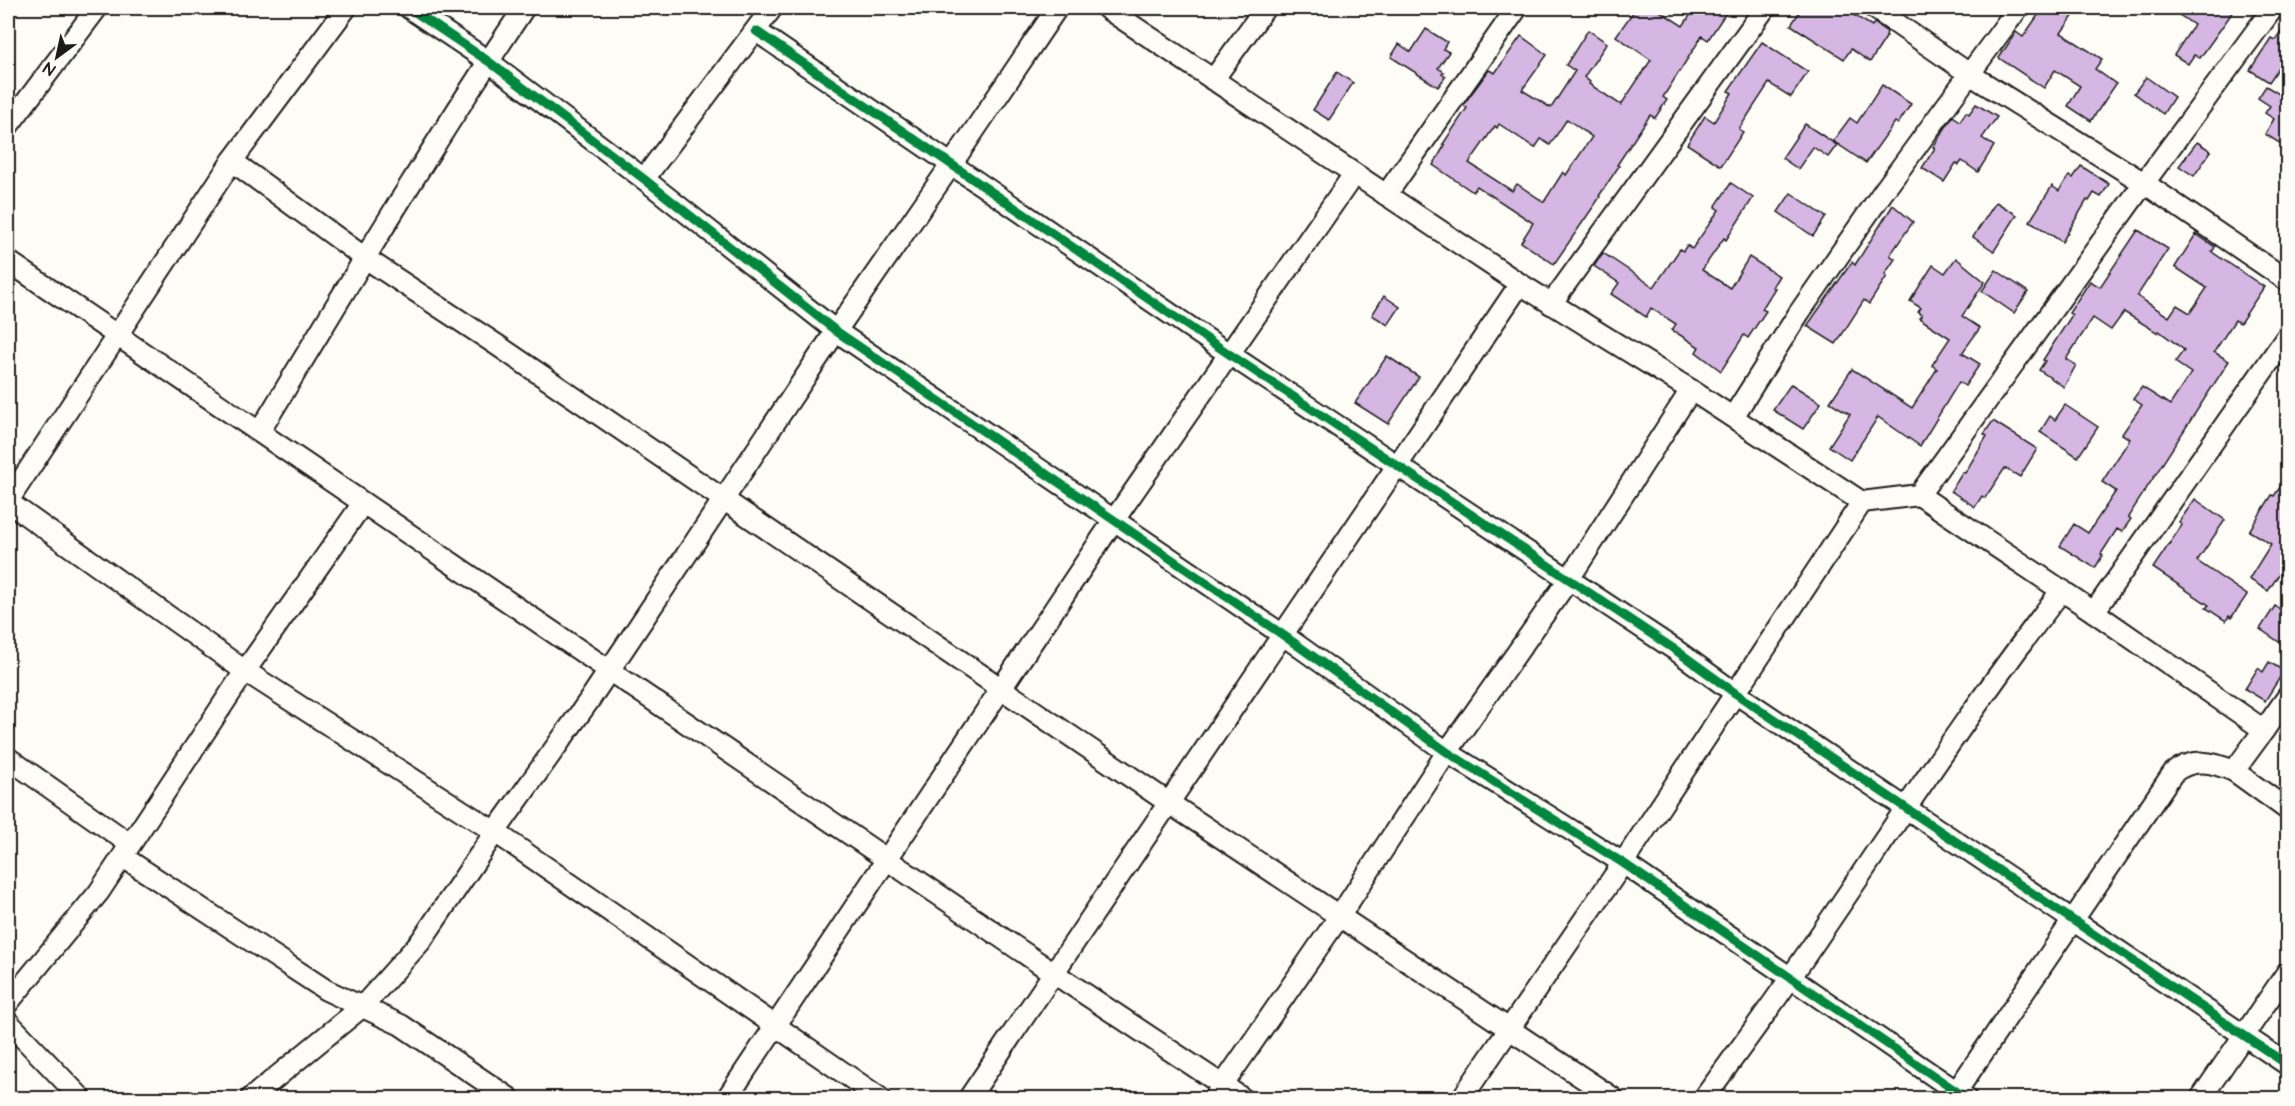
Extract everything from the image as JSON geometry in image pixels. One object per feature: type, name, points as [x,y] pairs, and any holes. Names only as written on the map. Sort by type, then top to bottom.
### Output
[{"type":"street","points":[[8,126],[97,8]]},
{"type":"street","points":[[346,8],[232,160],[8,502],[245,671],[495,832],[880,1098]]},
{"type":"street","points":[[409,8],[488,61],[836,331],[1283,635],[1447,752],[1623,863],[1958,1096],[2173,773],[2181,766],[2194,762],[2212,762],[2234,771],[2288,810]]},
{"type":"street","points":[[260,431],[365,258],[488,61],[524,8]]},
{"type":"street","points":[[644,180],[772,8]]},
{"type":"street","points":[[251,1098],[363,1006],[421,941],[588,702],[836,331],[1057,8]]},
{"type":"street","points":[[1106,8],[1520,284],[1692,390],[1862,502],[1919,495],[2062,590],[2264,730]]},
{"type":"street","points":[[1214,80],[1264,8]]},
{"type":"street","points":[[1386,195],[1518,8]]},
{"type":"street","points":[[1551,303],[1765,8]]},
{"type":"street","points":[[1874,8],[1971,75],[2144,183],[2288,281]]},
{"type":"street","points":[[1733,417],[1799,313],[1883,192],[2018,8]]},
{"type":"street","points":[[1919,495],[2273,8]]},
{"type":"street","points":[[756,31],[1228,354],[1677,651],[2288,1065]]},
{"type":"street","points":[[232,160],[365,258],[724,499],[1169,803],[1613,1098]]},
{"type":"street","points":[[727,1098],[1114,520],[1354,174]]},
{"type":"street","points":[[8,261],[887,858],[1055,974],[1219,1092],[1242,1098]]},
{"type":"street","points":[[969,1098],[1520,284]]},
{"type":"street","points":[[2094,612],[2288,335]]},
{"type":"street","points":[[1219,1092],[1340,917],[1447,752],[1569,579],[1692,390]]},
{"type":"street","points":[[1462,1098],[1623,863],[1862,502]]},
{"type":"street","points":[[8,1003],[99,892],[245,671],[363,503]]},
{"type":"street","points":[[1704,1098],[1791,978],[1905,807],[2006,663],[2062,590]]},
{"type":"street","points":[[2234,771],[2288,696]]},
{"type":"street","points":[[8,758],[127,850],[326,990],[401,1025],[509,1098]]},
{"type":"street","points":[[2201,1098],[2288,971]]},
{"type":"street","points":[[8,1022],[81,1098]]},
{"type":"building","points":[[1636,8],[1655,8],[1683,26],[1695,8],[1729,8],[1708,40],[1702,36],[1663,97],[1667,100],[1655,118],[1650,115],[1617,165],[1619,166],[1600,197],[1554,264],[1521,242],[1533,223],[1477,186],[1473,192],[1433,165],[1445,145],[1443,144],[1467,108],[1463,105],[1489,70],[1495,73],[1521,36],[1547,55],[1522,90],[1551,108],[1575,71],[1566,65],[1588,30],[1607,43],[1584,77],[1590,82],[1589,84],[1621,105],[1651,60],[1616,36]],"holes":[[[1567,119],[1592,137],[1566,175],[1563,172],[1544,202],[1517,184],[1512,191],[1469,163],[1495,126],[1497,128],[1499,124],[1535,148],[1541,139],[1550,145]]]},
{"type":"building","points":[[1802,8],[1842,8],[1872,26],[1874,23],[1887,32],[1887,36],[1870,62],[1851,49],[1844,59],[1791,25]]},
{"type":"building","points":[[2043,8],[2079,8],[2061,33],[2102,59],[2095,69],[2116,84],[2091,121],[2068,106],[2080,86],[2055,70],[2044,88],[1999,58],[2016,32],[2023,37]]},
{"type":"building","points":[[2169,8],[2223,8],[2232,13],[2200,58],[2194,55],[2188,64],[2174,55],[2194,25]]},
{"type":"building","points":[[2288,21],[2288,54],[2269,82],[2250,70],[2271,38],[2275,40]]},
{"type":"building","points":[[1426,29],[1447,42],[1443,49],[1449,52],[1438,68],[1446,76],[1438,87],[1391,57],[1399,44],[1411,52]]},
{"type":"building","points":[[1762,42],[1808,72],[1791,97],[1769,83],[1739,129],[1743,132],[1721,166],[1687,144],[1705,116],[1714,122],[1732,93],[1728,91]]},
{"type":"building","points":[[1337,72],[1353,83],[1329,120],[1313,110]]},
{"type":"building","points":[[2146,77],[2174,97],[2163,114],[2134,93]]},
{"type":"building","points":[[2288,82],[2288,133],[2284,138],[2284,146],[2265,134],[2274,119],[2265,113],[2270,106],[2258,98],[2266,86],[2279,94]]},
{"type":"building","points":[[1882,85],[1911,104],[1898,124],[1895,122],[1866,163],[1833,141],[1850,118],[1857,123]]},
{"type":"building","points":[[1976,104],[1997,117],[1982,138],[1994,146],[1978,172],[1962,161],[1959,165],[1956,163],[1944,182],[1922,168],[1953,116],[1960,121]]},
{"type":"building","points":[[1805,124],[1837,145],[1828,157],[1813,147],[1798,169],[1782,158]]},
{"type":"building","points":[[2197,142],[2211,151],[2194,176],[2179,166]]},
{"type":"building","points":[[2081,166],[2109,184],[2101,197],[2094,193],[2089,201],[2087,200],[2062,242],[2030,221],[2052,186],[2059,191],[2069,176],[2073,178]]},
{"type":"building","points":[[1731,183],[1753,198],[1726,240],[1724,238],[1702,270],[1730,288],[1749,257],[1779,276],[1772,287],[1775,288],[1762,309],[1766,311],[1748,338],[1744,335],[1721,371],[1696,352],[1699,347],[1672,330],[1676,324],[1651,308],[1646,317],[1611,294],[1619,283],[1594,266],[1603,253],[1654,287],[1680,249],[1683,251],[1687,245],[1692,249],[1719,210],[1715,207]]},
{"type":"building","points":[[1791,193],[1826,217],[1813,236],[1778,212]]},
{"type":"building","points":[[1996,202],[2017,215],[1994,251],[1973,237]]},
{"type":"building","points":[[1893,205],[1913,222],[1890,255],[1895,259],[1885,274],[1887,276],[1869,304],[1864,300],[1836,344],[1807,326],[1852,262],[1855,265]]},
{"type":"building","points":[[2138,230],[2168,249],[2137,296],[2169,317],[2177,305],[2190,313],[2207,288],[2175,267],[2196,234],[2215,247],[2212,252],[2264,287],[2240,323],[2235,320],[2214,352],[2229,361],[2128,517],[2131,519],[2122,532],[2117,529],[2095,568],[2060,546],[2074,524],[2088,533],[2116,491],[2102,482],[2130,439],[2122,434],[2142,405],[2133,399],[2142,387],[2170,405],[2191,373],[2175,362],[2184,350],[2159,331],[2158,333],[2124,312],[2111,330],[2093,318],[2066,359],[2076,365],[2064,387],[2039,370],[2072,315],[2069,313],[2090,281],[2100,287]]},
{"type":"building","points":[[1956,258],[1985,282],[1962,316],[1980,328],[1962,353],[1980,364],[1965,386],[1959,382],[1920,446],[1878,417],[1850,460],[1829,446],[1850,414],[1830,402],[1852,369],[1912,408],[1937,369],[1932,365],[1950,338],[1919,318],[1922,315],[1918,312],[1921,308],[1910,301],[1933,265],[1945,273]]},
{"type":"building","points":[[1996,270],[2028,292],[2014,313],[1982,291]]},
{"type":"building","points":[[1384,296],[1400,307],[1388,325],[1372,315]]},
{"type":"building","points":[[1387,356],[1419,377],[1388,424],[1355,403]]},
{"type":"building","points":[[1791,384],[1821,403],[1803,429],[1773,410]]},
{"type":"building","points":[[2065,405],[2098,427],[2078,457],[2040,432],[2050,416],[2055,420]]},
{"type":"building","points":[[1993,421],[2037,449],[2020,477],[2005,468],[1985,498],[1982,496],[1975,507],[1951,491],[1963,472],[1965,473],[1987,436],[1984,434]]},
{"type":"building","points":[[2288,476],[2288,561],[2268,591],[2249,579],[2271,544],[2249,531],[2272,495],[2274,496]]},
{"type":"building","points":[[2195,499],[2225,520],[2197,561],[2247,595],[2231,618],[2229,616],[2226,621],[2206,608],[2209,605],[2153,568],[2182,525],[2179,522]]},
{"type":"building","points":[[2275,606],[2288,614],[2288,648],[2260,629]]},
{"type":"building","points":[[2269,662],[2284,671],[2265,701],[2245,689],[2258,668],[2263,672]]},
{"type":"cycle path","points":[[409,8],[488,61],[644,179],[836,331],[1283,635],[1447,752],[1623,863],[1966,1098]]},
{"type":"cycle path","points":[[756,31],[1229,354],[1677,651],[1735,693],[2288,1065]]}]
